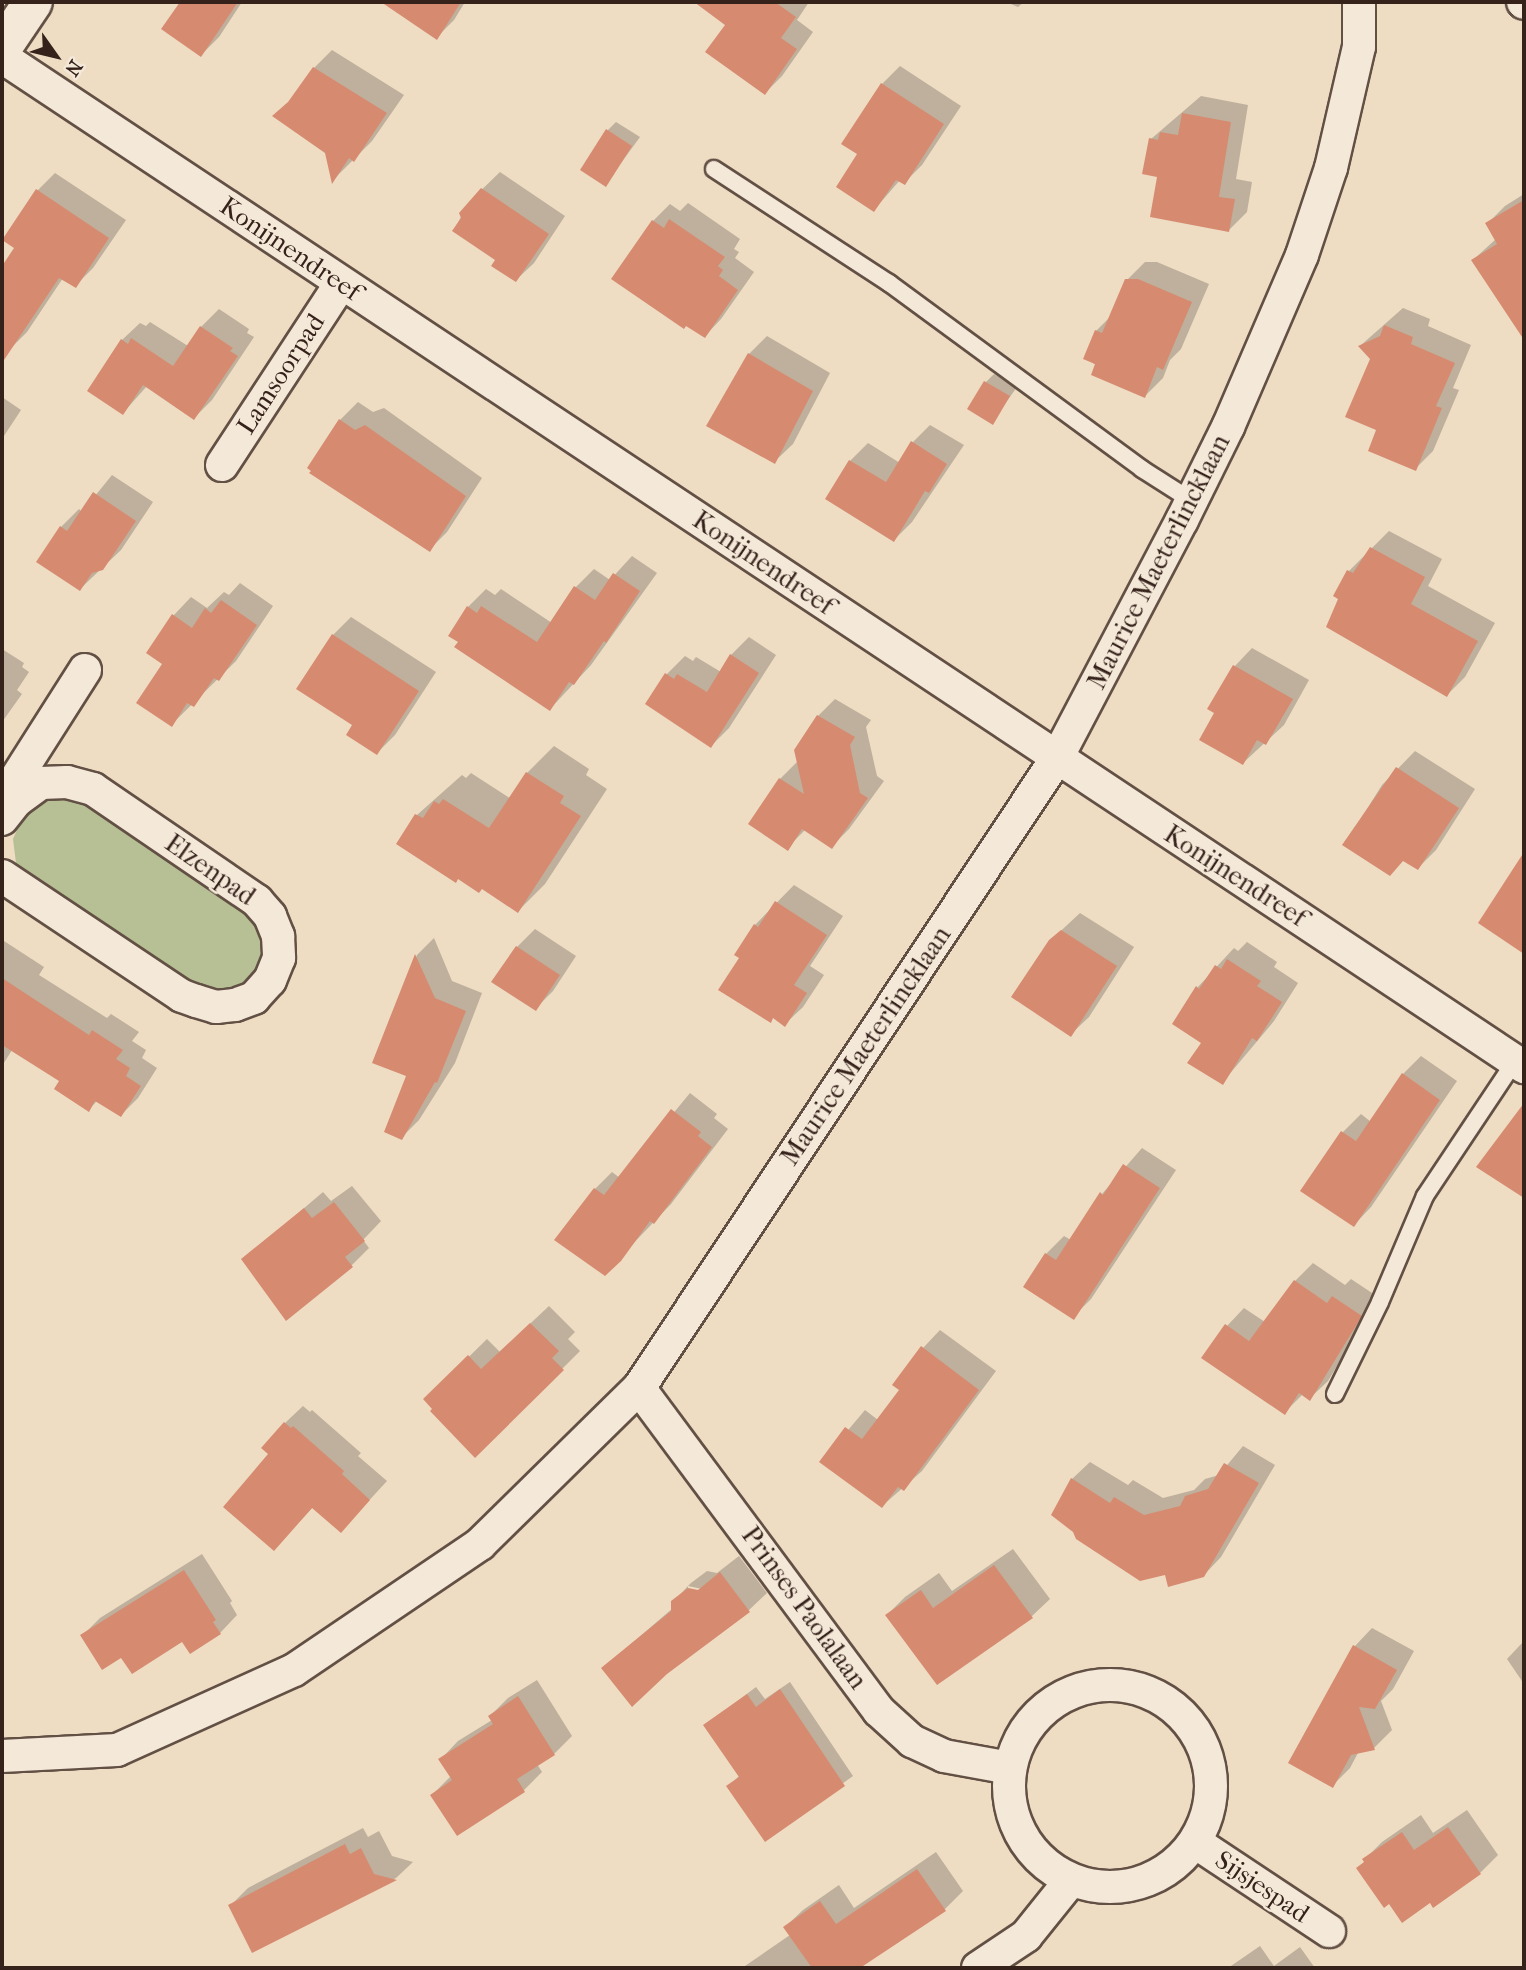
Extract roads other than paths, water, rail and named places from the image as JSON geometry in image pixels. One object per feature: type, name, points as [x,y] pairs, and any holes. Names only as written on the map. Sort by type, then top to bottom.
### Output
[{"type":"street","points":[[2,48],[33,2]]},
{"type":"street","name":"Maurice Maeterlincklaan","points":[[2,1756],[117,1749],[294,1670],[481,1544],[639,1388],[1057,758],[1192,501],[1228,427],[1302,255],[1332,169],[1359,47],[1359,2]]},
{"type":"street","name":"Konijnendreef","points":[[2,57],[1520,1064]]},
{"type":"street","name":"Lamsoorpad","points":[[222,465],[341,283]]},
{"type":"street","points":[[9,810],[13,783],[85,670]]},
{"type":"street","name":"Elzenpad","points":[[2,876],[182,996],[195,1001],[216,1007],[235,1006],[254,998],[270,980],[279,958],[278,936],[270,916],[257,901],[93,789],[66,782],[41,783],[9,810]]},
{"type":"street","name":"Prinses Paolalaan","points":[[639,1388],[879,1711],[912,1741],[944,1756],[1010,1768]]},
{"type":"street","points":[[1100,1685],[1133,1687],[1163,1699],[1188,1720],[1205,1748],[1212,1780],[1208,1813],[1195,1842],[1170,1868],[1140,1884],[1105,1888],[1071,1880],[1042,1862],[1021,1835],[1010,1802],[1010,1768],[1021,1737],[1041,1711],[1069,1693],[1100,1685]]},
{"type":"street","name":"Sijsjespad","points":[[1195,1842],[1329,1931]]},
{"type":"street","points":[[978,1968],[1026,1936],[1071,1880]]},
{"type":"lane","points":[[714,169],[889,283],[1142,469],[1192,501]]},
{"type":"lane","points":[[1335,1394],[1380,1302],[1425,1196],[1520,1064]]}]
